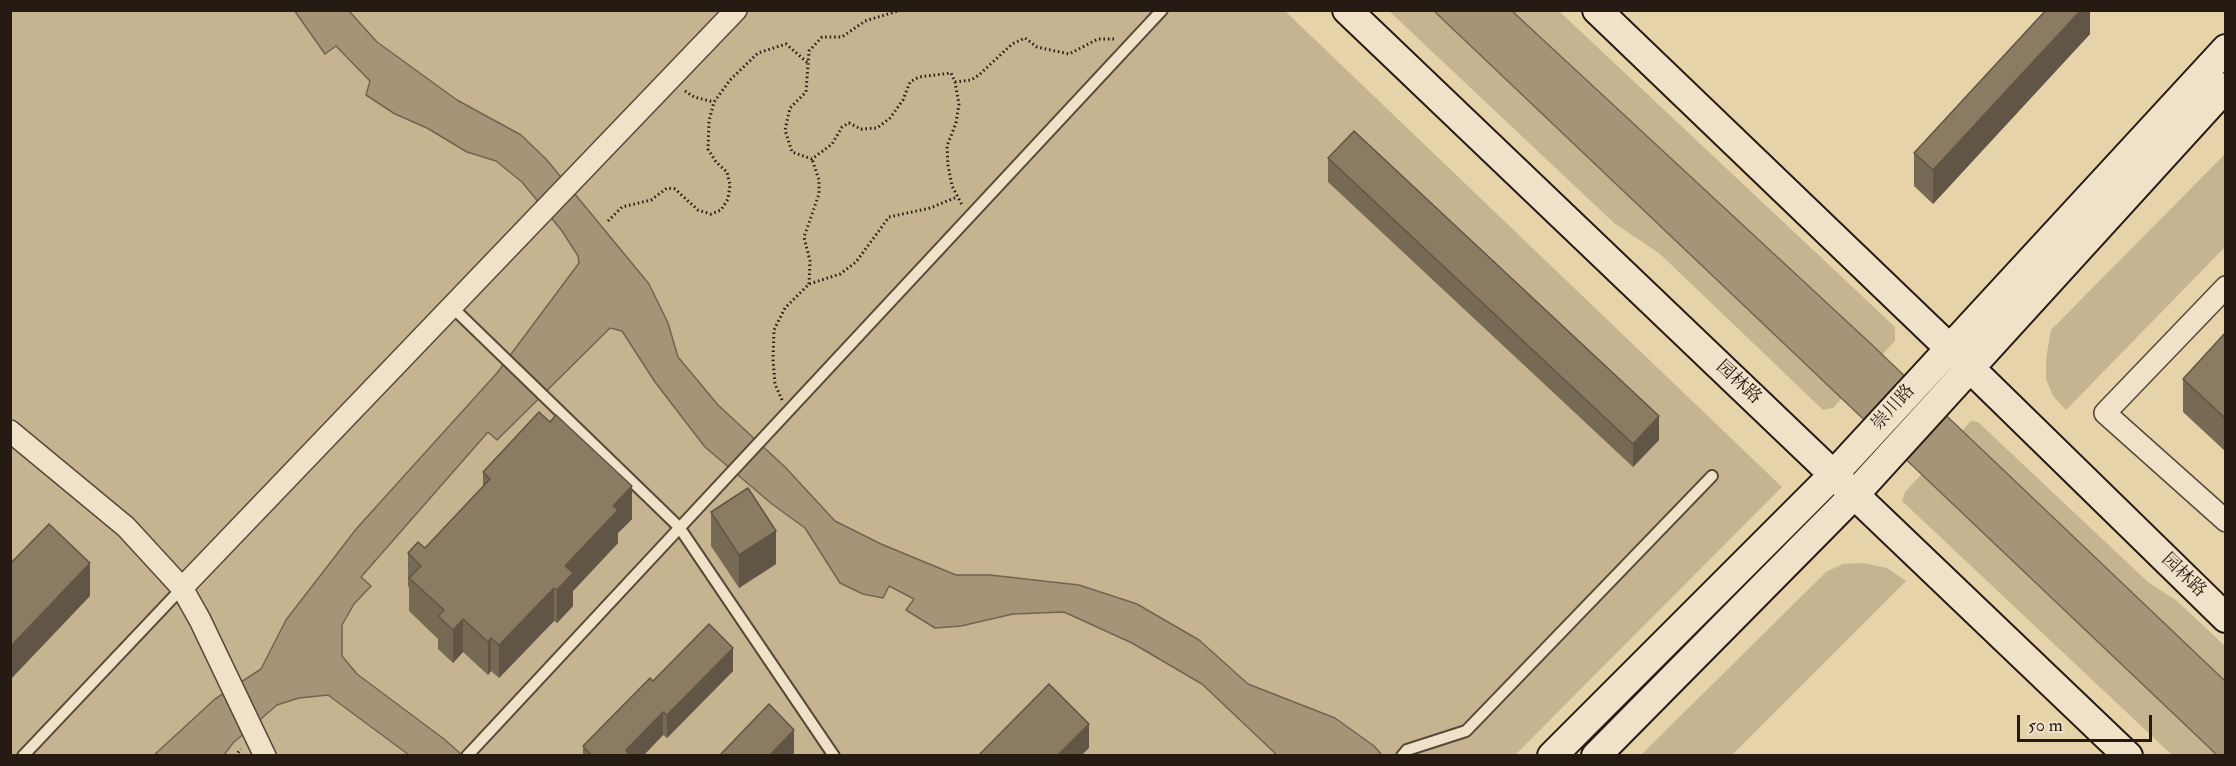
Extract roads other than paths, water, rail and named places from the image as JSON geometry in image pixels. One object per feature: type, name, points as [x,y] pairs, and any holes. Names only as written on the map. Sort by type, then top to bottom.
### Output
[{"type":"main road","name":"园林路","points":[[1347,10],[2128,756]]},
{"type":"main road","name":"园林路","points":[[1597,10],[1949,347],[2226,618]]},
{"type":"main road","name":"崇川路","points":[[1596,756],[1856,494],[2218,87],[2226,49]]},
{"type":"main road","name":"崇川路","points":[[1552,756],[1834,474],[1949,347],[2218,87]]},
{"type":"street","points":[[182,588],[542,216],[736,10]]},
{"type":"street","points":[[2226,286],[2105,413],[2226,521]]},
{"type":"street","points":[[10,431],[126,527],[182,588],[265,756]]},
{"type":"lane","points":[[468,754],[679,527],[732,474],[786,412],[1162,10]]},
{"type":"lane","points":[[452,307],[679,527],[834,756]]},
{"type":"lane","points":[[1402,756],[1407,750],[1466,731],[1712,476]]},
{"type":"lane","points":[[23,756],[182,588]]}]
